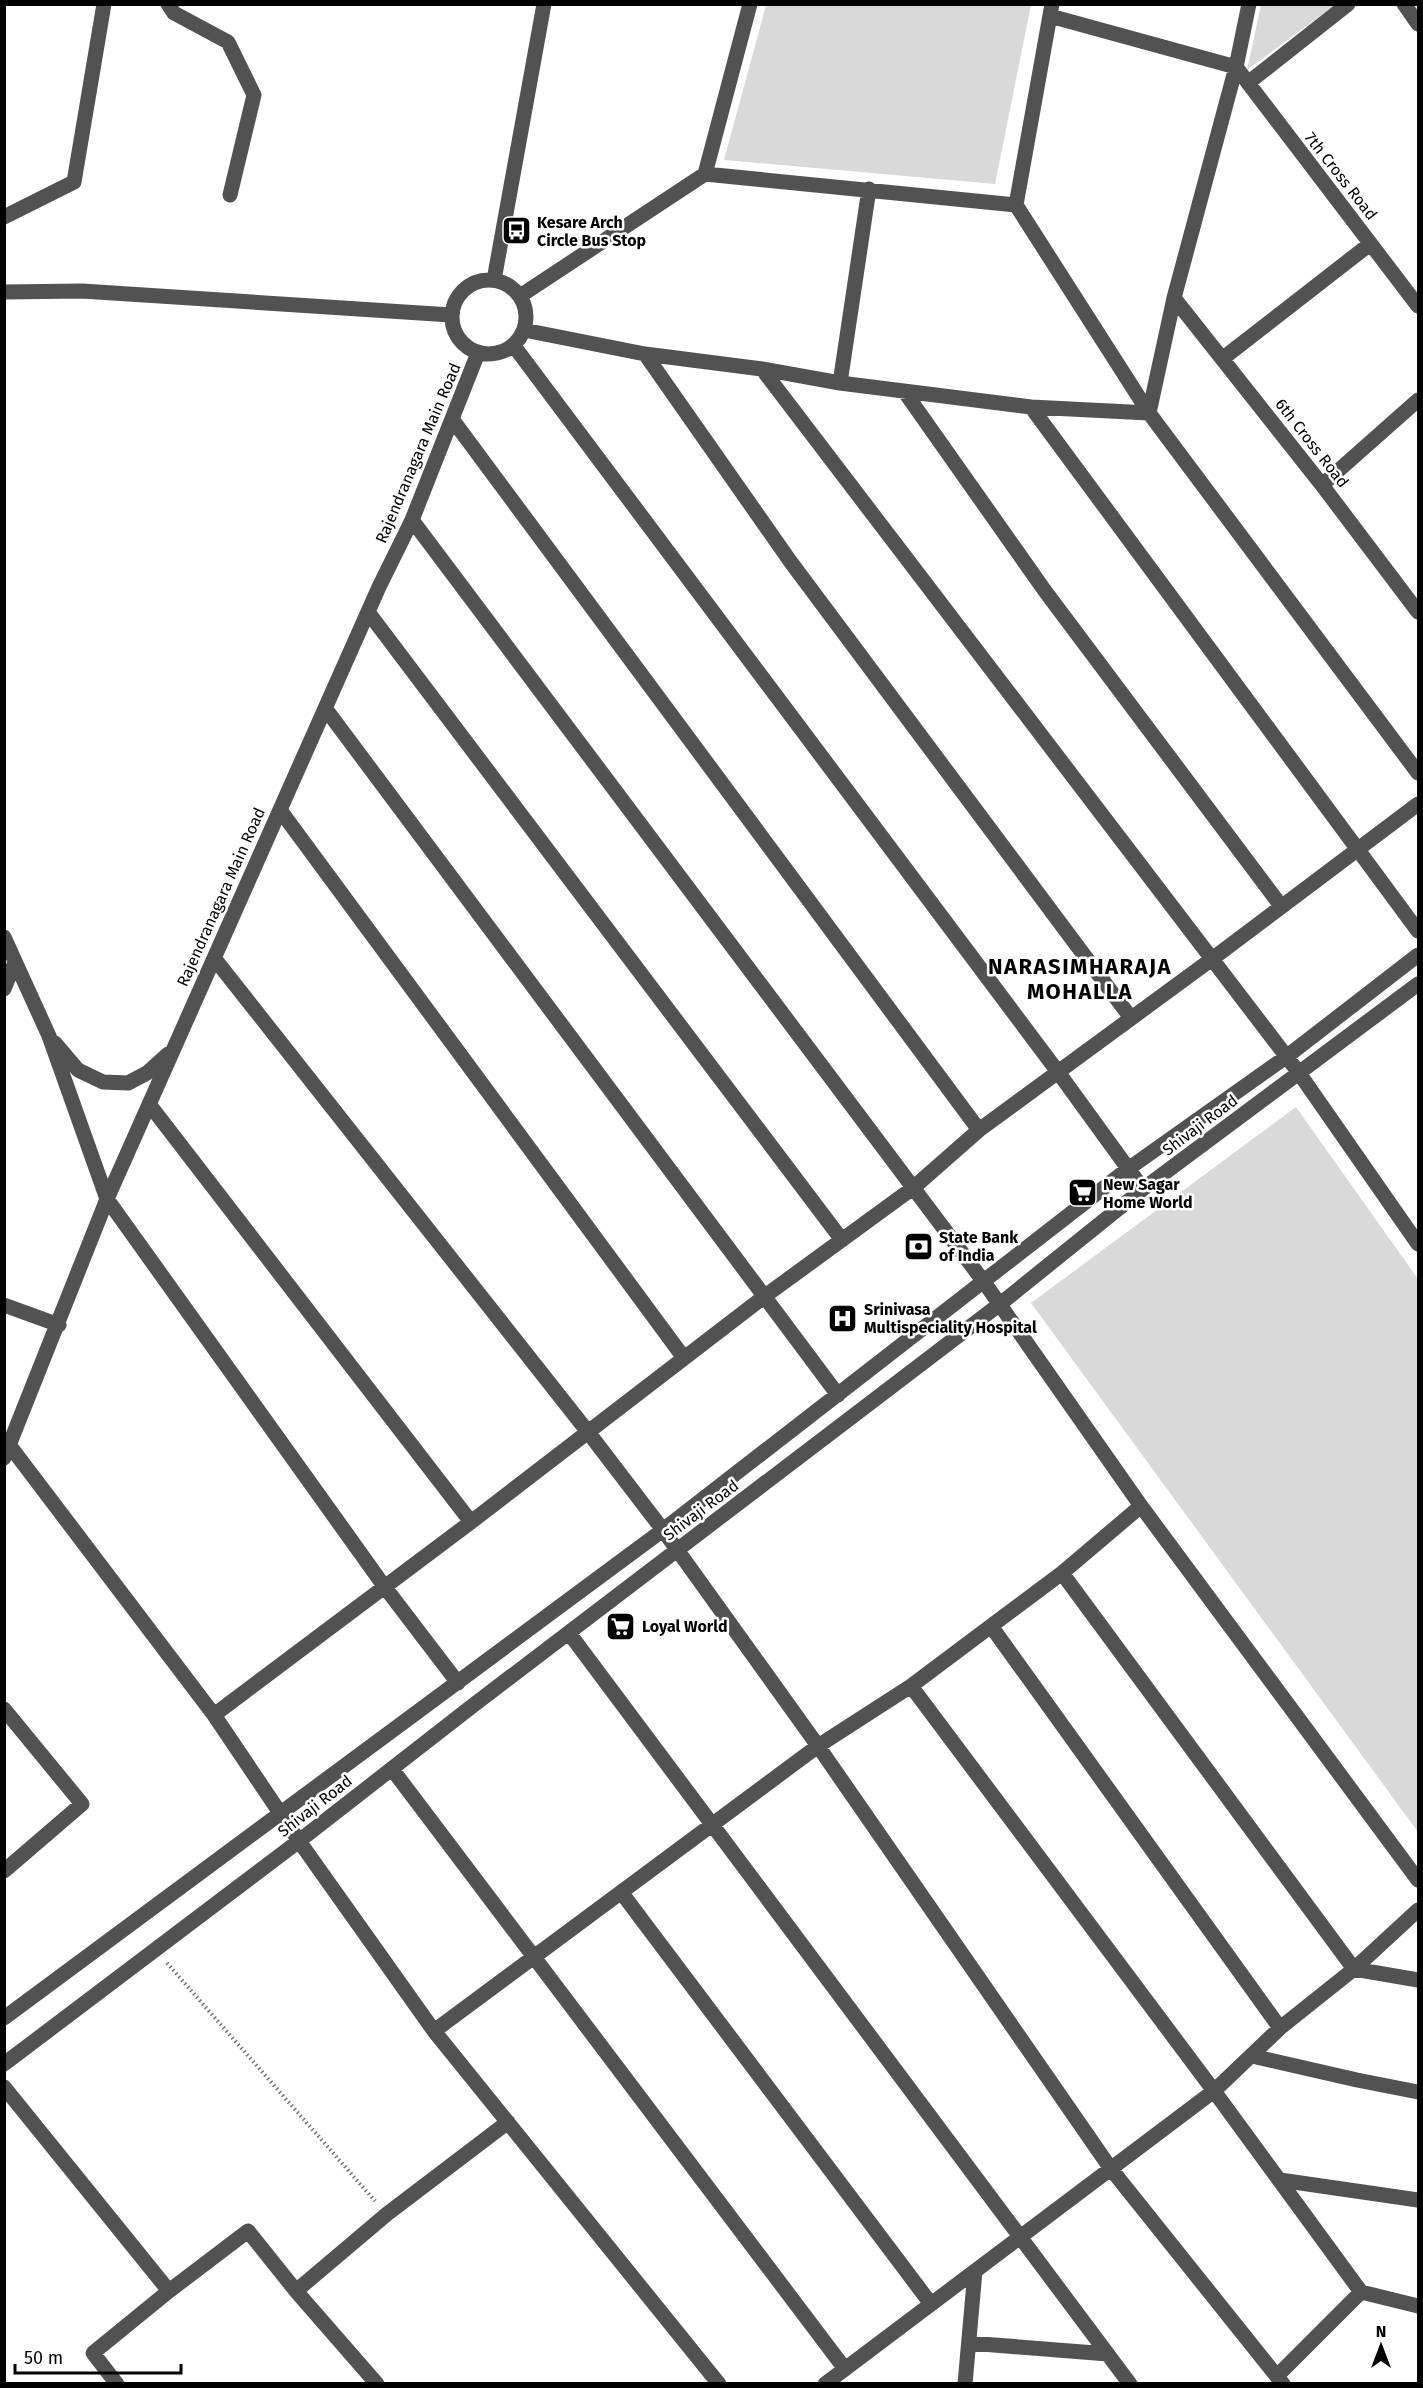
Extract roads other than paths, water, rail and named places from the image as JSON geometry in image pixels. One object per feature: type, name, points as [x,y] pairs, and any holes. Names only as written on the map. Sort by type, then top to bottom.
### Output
[{"type":"street","points":[[4,217],[74,182],[104,4]]},
{"type":"street","points":[[168,4],[174,13],[228,42],[254,95],[230,195]]},
{"type":"street","points":[[494,280],[544,4]]},
{"type":"street","points":[[705,174],[750,4]]},
{"type":"street","points":[[1149,413],[1174,298],[1236,67],[1249,4]]},
{"type":"street","points":[[1248,83],[1348,4]]},
{"type":"street","points":[[1404,4],[1419,24]]},
{"type":"street","points":[[1236,67],[1051,10],[1016,205],[1149,413],[1419,773]]},
{"type":"street","name":"7th Cross Road","points":[[1236,67],[1419,306]]},
{"type":"street","points":[[520,296],[705,174],[1016,205]]},
{"type":"street","points":[[840,383],[869,189]]},
{"type":"street","points":[[1222,360],[1370,244]]},
{"type":"street","points":[[482,280],[494,280],[506,284],[520,296],[527,313],[524,330],[514,346],[496,354],[478,353],[466,348],[458,339],[452,327],[451,315],[461,292],[482,280]]},
{"type":"street","points":[[4,292],[82,291],[451,315]]},
{"type":"street","name":"6th Cross Road","points":[[1174,298],[1419,612]]},
{"type":"street","points":[[524,330],[645,354],[762,369],[904,392],[1032,407],[1149,413]]},
{"type":"street","points":[[514,346],[1058,1072],[1143,1189]]},
{"type":"street","name":"Rajendranagara Main Road","points":[[8,1452],[107,1198],[368,612],[412,520],[478,353]]},
{"type":"street","points":[[645,354],[790,561],[1131,1018]]},
{"type":"street","points":[[762,369],[1299,1073],[1419,1244]]},
{"type":"street","points":[[904,392],[1045,591],[1281,906]]},
{"type":"street","points":[[1322,485],[1419,400]]},
{"type":"street","points":[[1032,407],[1419,931]]},
{"type":"street","points":[[452,419],[979,1130]]},
{"type":"street","points":[[412,520],[984,1282],[1142,1506],[1419,1880]]},
{"type":"street","points":[[368,612],[842,1240]]},
{"type":"street","points":[[325,708],[838,1395]]},
{"type":"street","points":[[214,1715],[471,1522],[765,1296],[913,1188],[979,1130],[1419,804]]},
{"type":"street","points":[[280,810],[684,1358]]},
{"type":"street","points":[[4,937],[49,1036],[107,1198],[384,1586],[458,1683]]},
{"type":"street","points":[[4,2018],[663,1530],[1128,1169],[1286,1057],[1419,955]]},
{"type":"street","points":[[214,958],[663,1530],[818,1746],[1111,2169],[1280,2380],[1361,2292]]},
{"type":"street","points":[[4,989],[15,962]]},
{"type":"street","name":"Shivaji Road","points":[[4,2064],[1000,1304],[1143,1189],[1419,984]]},
{"type":"street","points":[[49,1036],[78,1070],[103,1082],[128,1083],[147,1074],[174,1048]]},
{"type":"street","points":[[149,1104],[471,1522]]},
{"type":"street","points":[[4,1305],[59,1325]]},
{"type":"street","points":[[8,1452],[214,1715],[299,1841],[434,2031],[719,2384]]},
{"type":"street","points":[[434,2031],[818,1746],[911,1686],[1062,1573],[1142,1506]]},
{"type":"street","points":[[1062,1573],[1354,1969],[1419,1980]]},
{"type":"street","points":[[991,1626],[1280,2028]]},
{"type":"street","points":[[568,1633],[1130,2384]]},
{"type":"street","points":[[911,1686],[1214,2091],[1361,2292],[1419,2306]]},
{"type":"street","points":[[4,1709],[82,1804],[4,1871]]},
{"type":"street","points":[[392,1769],[845,2369]]},
{"type":"street","points":[[621,1892],[931,2304]]},
{"type":"street","points":[[825,2384],[1214,2091],[1280,2028],[1354,1969],[1419,1910]]},
{"type":"street","points":[[1252,2056],[1419,2092]]},
{"type":"street","points":[[4,2087],[169,2291]]},
{"type":"street","points":[[296,2291],[387,2214],[508,2122]]},
{"type":"street","points":[[1280,2180],[1419,2200]]},
{"type":"street","points":[[117,2384],[93,2353],[248,2231],[296,2291],[377,2384]]},
{"type":"street","points":[[965,2384],[975,2271]]},
{"type":"street","points":[[969,2343],[1108,2354]]},
{"type":"place","name":"Kesare Arch Circle Bus Stop","points":[[516,231]]},
{"type":"place","name":"New Sagar Home World","points":[[1082,1193]]},
{"type":"place","name":"State Bank of India","points":[[918,1246]]},
{"type":"place","name":"Srinivasa Multispeciality Hospital","points":[[843,1318]]},
{"type":"place","name":"Loyal World","points":[[621,1626]]},
{"type":"district","name":"NARASIMHARAJA MOHALLA","points":[[1080,978]]}]
